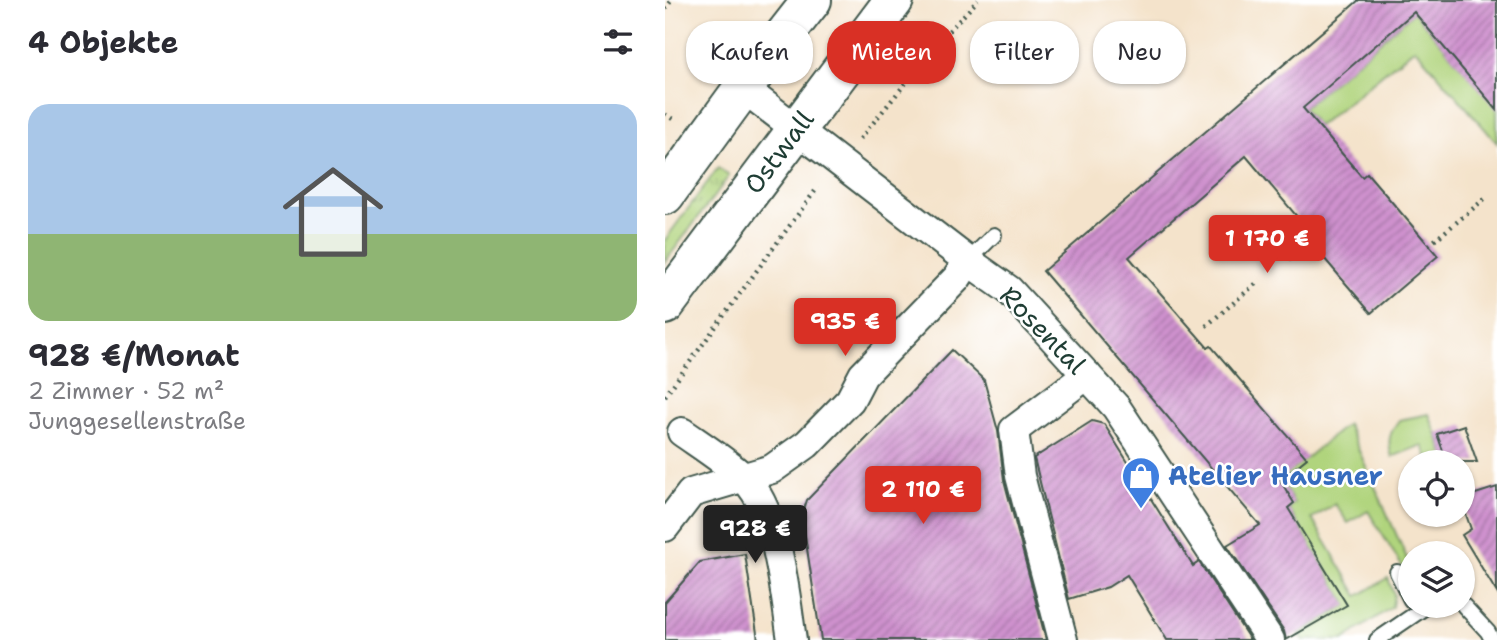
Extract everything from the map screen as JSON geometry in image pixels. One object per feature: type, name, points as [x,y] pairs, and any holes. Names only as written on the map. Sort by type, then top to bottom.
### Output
[{"type":"main road","points":[[665,195],[743,88],[812,0]]},
{"type":"main road","name":"Ostwall","points":[[665,305],[894,0]]},
{"type":"street","name":"Rosental","points":[[743,88],[1009,290],[1116,407],[1270,640]]},
{"type":"street","points":[[665,527],[691,493],[772,469],[850,400],[851,385],[863,375],[903,328],[957,278],[968,261]]},
{"type":"street","points":[[1063,640],[1020,476],[1014,430],[1087,375]]},
{"type":"street","points":[[682,432],[745,478],[766,509],[792,640]]},
{"type":"lane","points":[[968,261],[994,234]]},
{"type":"lane","points":[[1377,640],[1403,618]]},
{"type":"lane","points":[[1475,618],[1492,640]]},
{"type":"path","points":[[665,9],[672,0]]},
{"type":"path","points":[[859,141],[945,35],[978,0]]},
{"type":"path","points":[[665,396],[820,184]]},
{"type":"path","points":[[1429,245],[1487,197]]},
{"type":"path","points":[[1206,326],[1258,282]]},
{"type":"green space","points":[[1414,12],[1497,108],[1497,143],[1415,48],[1318,126],[1303,108]]},
{"type":"green space","points":[[718,168],[729,176],[665,262],[665,240]]},
{"type":"green space","points":[[1429,414],[1442,450],[1424,450],[1422,445],[1410,450],[1398,450],[1398,455],[1392,457],[1390,438],[1399,420]]},
{"type":"green space","points":[[1347,424],[1399,541],[1398,560],[1368,511],[1348,523],[1335,504],[1312,519],[1358,596],[1388,578],[1394,595],[1392,607],[1343,640],[1304,640],[1299,634],[1347,605],[1288,508],[1294,503],[1280,480]]},
{"type":"building","points":[[1359,0],[1497,0],[1497,110],[1414,12],[1303,108],[1362,177],[1367,173],[1438,256],[1371,313],[1318,251],[1291,260],[1303,234],[1300,230],[1305,226],[1246,156],[1129,257],[1208,348],[1211,346],[1307,458],[1280,480],[1294,503],[1288,508],[1347,605],[1286,640],[1284,631],[1227,545],[1260,525],[1043,271]]},
{"type":"building","points":[[952,350],[984,380],[998,431],[1004,480],[1046,640],[821,640],[802,516],[807,500]]},
{"type":"building","points":[[1092,421],[1104,424],[1193,566],[1199,562],[1250,640],[1167,640],[1127,575],[1108,587],[1069,599],[1034,458]]},
{"type":"building","points":[[1464,425],[1473,450],[1443,450],[1437,434]]},
{"type":"building","points":[[1497,487],[1497,593],[1475,557],[1475,541],[1466,541],[1462,535],[1470,527],[1475,527],[1475,494]]},
{"type":"building","points":[[745,554],[758,640],[665,640],[665,602],[700,562]]},
{"type":"place","name":"Atelier Hausner","points":[[1141,510]]}]
